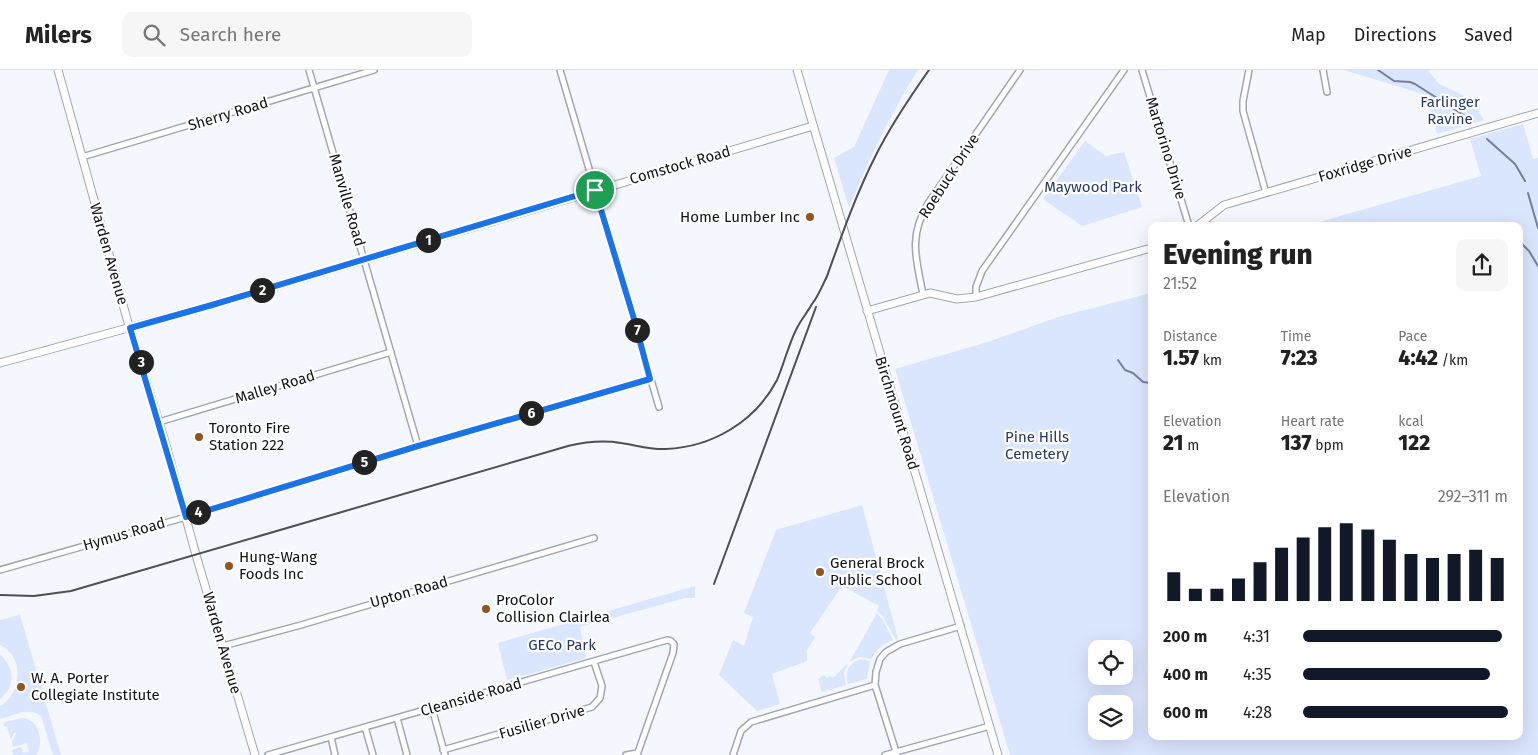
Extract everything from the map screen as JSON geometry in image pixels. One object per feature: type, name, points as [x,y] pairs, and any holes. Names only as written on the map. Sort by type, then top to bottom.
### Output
[{"type":"street","name":"Warden Avenue","points":[[58,70],[130,328],[255,755]]},
{"type":"street","name":"Manville Road","points":[[309,70],[418,446]]},
{"type":"street","name":"Sherry Road","points":[[82,157],[374,70]]},
{"type":"street","points":[[560,70],[659,407]]},
{"type":"street","name":"Birchmount Road","points":[[797,70],[834,193],[866,311],[998,755]]},
{"type":"street","name":"Roebuck Drive","points":[[923,294],[915,256],[915,237],[921,216],[928,202],[1020,70]]},
{"type":"street","points":[[976,298],[976,286],[982,271],[1124,70]]},
{"type":"street","name":"Martorino Drive","points":[[1142,70],[1188,222]]},
{"type":"street","points":[[1249,70],[1243,111],[1266,193]]},
{"type":"street","points":[[1322,70],[1327,92]]},
{"type":"street","name":"Foxridge Drive","points":[[1202,222],[1224,205],[1538,113]]},
{"type":"street","name":"Comstock Road","points":[[0,364],[212,305],[813,126]]},
{"type":"street","points":[[866,311],[930,293],[956,299],[976,298],[1148,249]]},
{"type":"street","name":"Malley Road","points":[[159,422],[391,352]]},
{"type":"street","name":"Hymus Road","points":[[0,570],[186,517],[418,446],[650,379]]},
{"type":"street","name":"Upton Road","points":[[224,646],[594,538]]},
{"type":"street","points":[[896,753],[875,685],[878,664],[883,655],[890,649],[905,642],[961,626]]},
{"type":"street","name":"Cleanside Road","points":[[268,755],[667,640],[671,641],[674,644],[673,653],[637,754]]},
{"type":"street","name":"Fusilier Drive","points":[[444,752],[592,707],[600,698],[602,686],[594,662]]},
{"type":"street","points":[[733,755],[741,731],[751,722],[875,685]]},
{"type":"street","points":[[432,708],[444,752]]},
{"type":"street","points":[[397,718],[407,755]]},
{"type":"street","points":[[885,755],[990,726]]},
{"type":"street","points":[[364,727],[373,755]]},
{"type":"street","points":[[331,737],[336,755]]},
{"type":"street","points":[[626,755],[637,754]]},
{"type":"green space","points":[[889,70],[918,70],[880,138],[849,208],[834,158],[854,147]]},
{"type":"green space","name":"Farlinger Ravine","points":[[1344,70],[1428,70],[1439,84],[1471,99],[1484,120],[1437,134],[1426,95]]},
{"type":"green space","name":"Pine Hills Cemetery","points":[[1523,124],[1533,159],[1538,158],[1538,755],[1010,755],[895,369],[991,341],[1058,317],[1148,294],[1148,740],[1523,740],[1523,222],[1319,222],[1481,176],[1470,139]]},
{"type":"green space","name":"Maywood Park","points":[[1085,141],[1106,156],[1124,152],[1142,207],[1082,226],[1043,199]]},
{"type":"green space","name":"General Brock Public School","points":[[862,505],[898,639],[896,640],[882,615],[877,611],[879,606],[842,586],[810,633],[815,637],[807,650],[807,661],[772,674],[780,704],[757,711],[719,675],[733,640],[744,646],[753,617],[744,613],[776,530]]},
{"type":"green space","name":"GECo Park","points":[[695,586],[695,598],[685,598],[580,627],[586,658],[507,680],[498,643]]},
{"type":"green space","points":[[877,613],[883,620],[893,640],[880,647],[871,659],[860,657],[850,661]]},
{"type":"green space","points":[[20,615],[61,755],[53,755],[41,716],[37,713],[26,712],[0,719],[0,706],[13,693],[18,675],[14,657],[0,645],[0,620]]},
{"type":"green space","points":[[0,654],[5,659],[12,676],[9,688],[0,699]]},
{"type":"green space","points":[[862,659],[870,661],[867,679],[848,684],[847,672],[849,668],[854,662]]},
{"type":"green space","points":[[847,664],[844,673],[846,685],[822,692],[818,679],[824,675],[827,678],[830,676],[833,678]]},
{"type":"green space","points":[[22,718],[33,722],[39,732],[40,744],[36,755],[13,755],[12,750],[21,747],[23,753],[29,752],[27,743],[13,747],[12,742],[16,733],[14,733],[11,740],[7,727],[4,724],[5,722]]},
{"type":"waterway","points":[[1378,70],[1394,81],[1415,84],[1473,121]]},
{"type":"waterway","points":[[1487,139],[1515,164],[1525,181]]},
{"type":"waterway","points":[[1528,193],[1538,228]]},
{"type":"waterway","points":[[1523,245],[1538,266]]},
{"type":"waterway","points":[[1118,360],[1125,370],[1133,373],[1143,382],[1148,383]]},
{"type":"railway","points":[[826,279],[855,200],[876,155],[901,111],[929,70]]},
{"type":"railway","points":[[0,595],[34,596],[71,591],[568,446],[608,442],[666,449],[700,443],[716,437],[731,430],[744,420],[768,395],[777,380],[798,327],[817,297],[828,274]]},
{"type":"railway","points":[[714,584],[816,307]]},
{"type":"place","name":"Home Lumber Inc","points":[[810,217]]},
{"type":"place","name":"Toronto Fire Station 222","points":[[199,437]]},
{"type":"place","name":"Hung-Wang Foods Inc","points":[[229,566]]},
{"type":"place","name":"General Brock Public School","points":[[820,572]]},
{"type":"place","name":"ProColor Collision Clairlea","points":[[486,609]]},
{"type":"place","name":"W. A. Porter Collegiate Institute","points":[[21,687]]},
{"type":"route","points":[[595,190],[650,379],[418,446],[186,517],[130,328],[595,190]]}]
